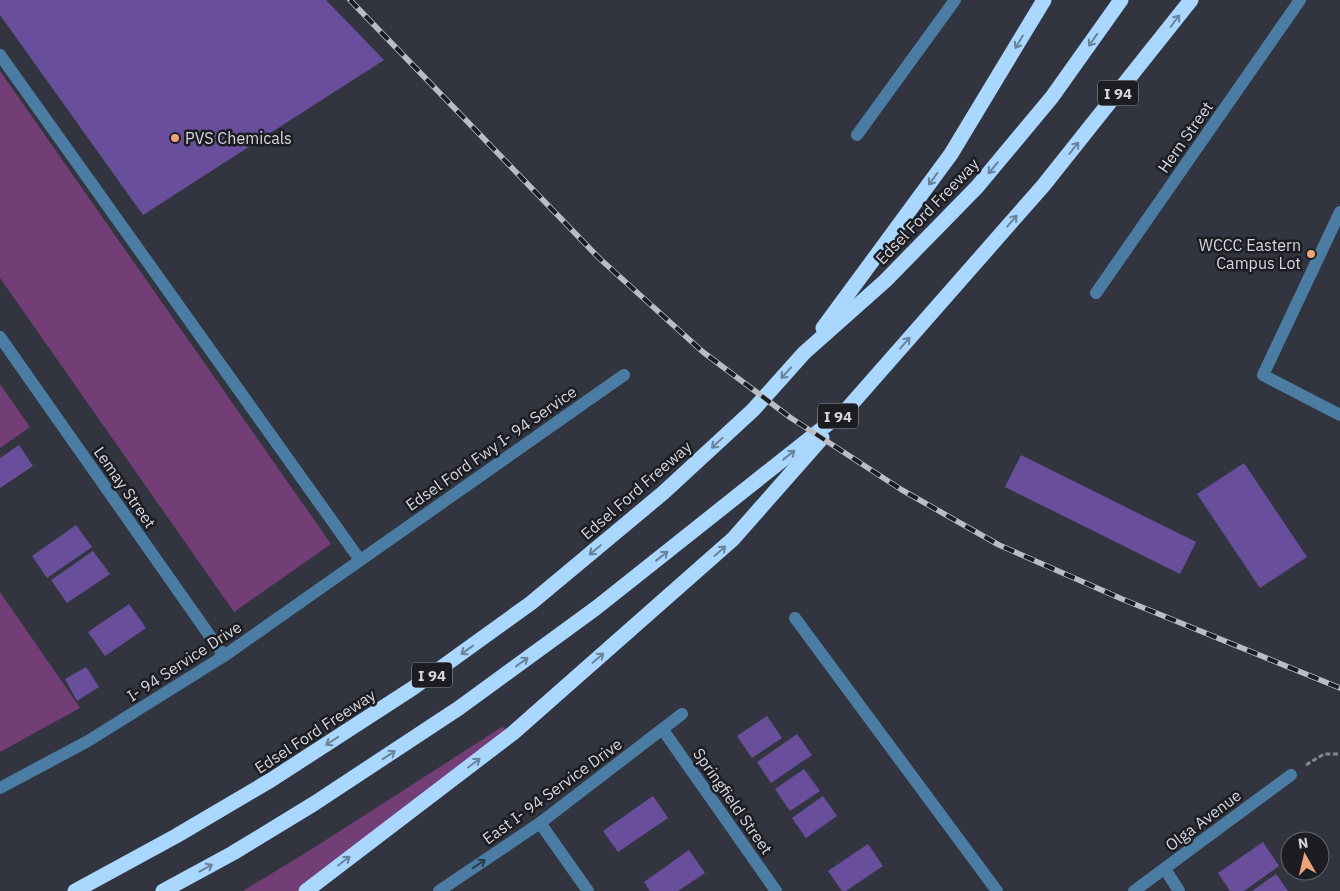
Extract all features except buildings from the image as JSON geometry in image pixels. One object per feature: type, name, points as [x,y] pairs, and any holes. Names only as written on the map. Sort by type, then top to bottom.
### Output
[{"type":"highway","points":[[804,353],[952,154],[1044,0]]},
{"type":"highway","name":"Edsel Ford Freeway","points":[[75,891],[176,836],[272,780],[413,688],[531,603],[663,493],[753,410],[804,353],[885,281],[977,186],[1052,97],[1121,0]]},
{"type":"highway","name":"I 94","points":[[163,891],[233,853],[315,803],[460,708],[596,608],[848,408],[1043,186],[1191,0]]},
{"type":"highway","points":[[306,891],[513,733],[734,539],[848,408]]},
{"type":"street","points":[[857,135],[955,0]]},
{"type":"street","name":"Hern Street","points":[[1096,293],[1300,0]]},
{"type":"street","points":[[0,55],[360,560]]},
{"type":"street","points":[[1340,212],[1263,374],[1340,415]]},
{"type":"street","name":"Lemay Street","points":[[0,337],[224,656]]},
{"type":"street","name":"Edsel Ford Fwy I- 94 Service","points":[[378,548],[624,375]]},
{"type":"street","name":"I- 94 Service Drive","points":[[0,788],[97,736],[224,656],[378,548]]},
{"type":"street","points":[[795,618],[997,891]]},
{"type":"street","name":"East I- 94 Service Drive","points":[[439,891],[540,823],[682,714]]},
{"type":"street","name":"Springfield Street","points":[[663,730],[776,891]]},
{"type":"street","name":"Olga Avenue","points":[[1134,891],[1291,775]]},
{"type":"street","points":[[540,823],[588,891]]},
{"type":"street","points":[[1164,870],[1179,891]]},
{"type":"path","points":[[1291,775],[1324,754],[1340,754]]},
{"type":"shaded area","points":[[0,71],[331,544],[234,612],[0,278]]},
{"type":"shaded area","points":[[0,384],[30,427],[0,448]]},
{"type":"shaded area","points":[[0,592],[80,708],[0,752]]},
{"type":"shaded area","points":[[502,727],[505,728],[503,732],[302,891],[243,891],[312,849]]},
{"type":"railway","points":[[350,0],[599,258],[703,352],[791,418],[902,490],[999,545],[1122,599],[1340,688]]},
{"type":"place","name":"PVS Chemicals","points":[[175,138]]},
{"type":"place","name":"WCCC Eastern Campus Lot","points":[[1311,254]]}]
